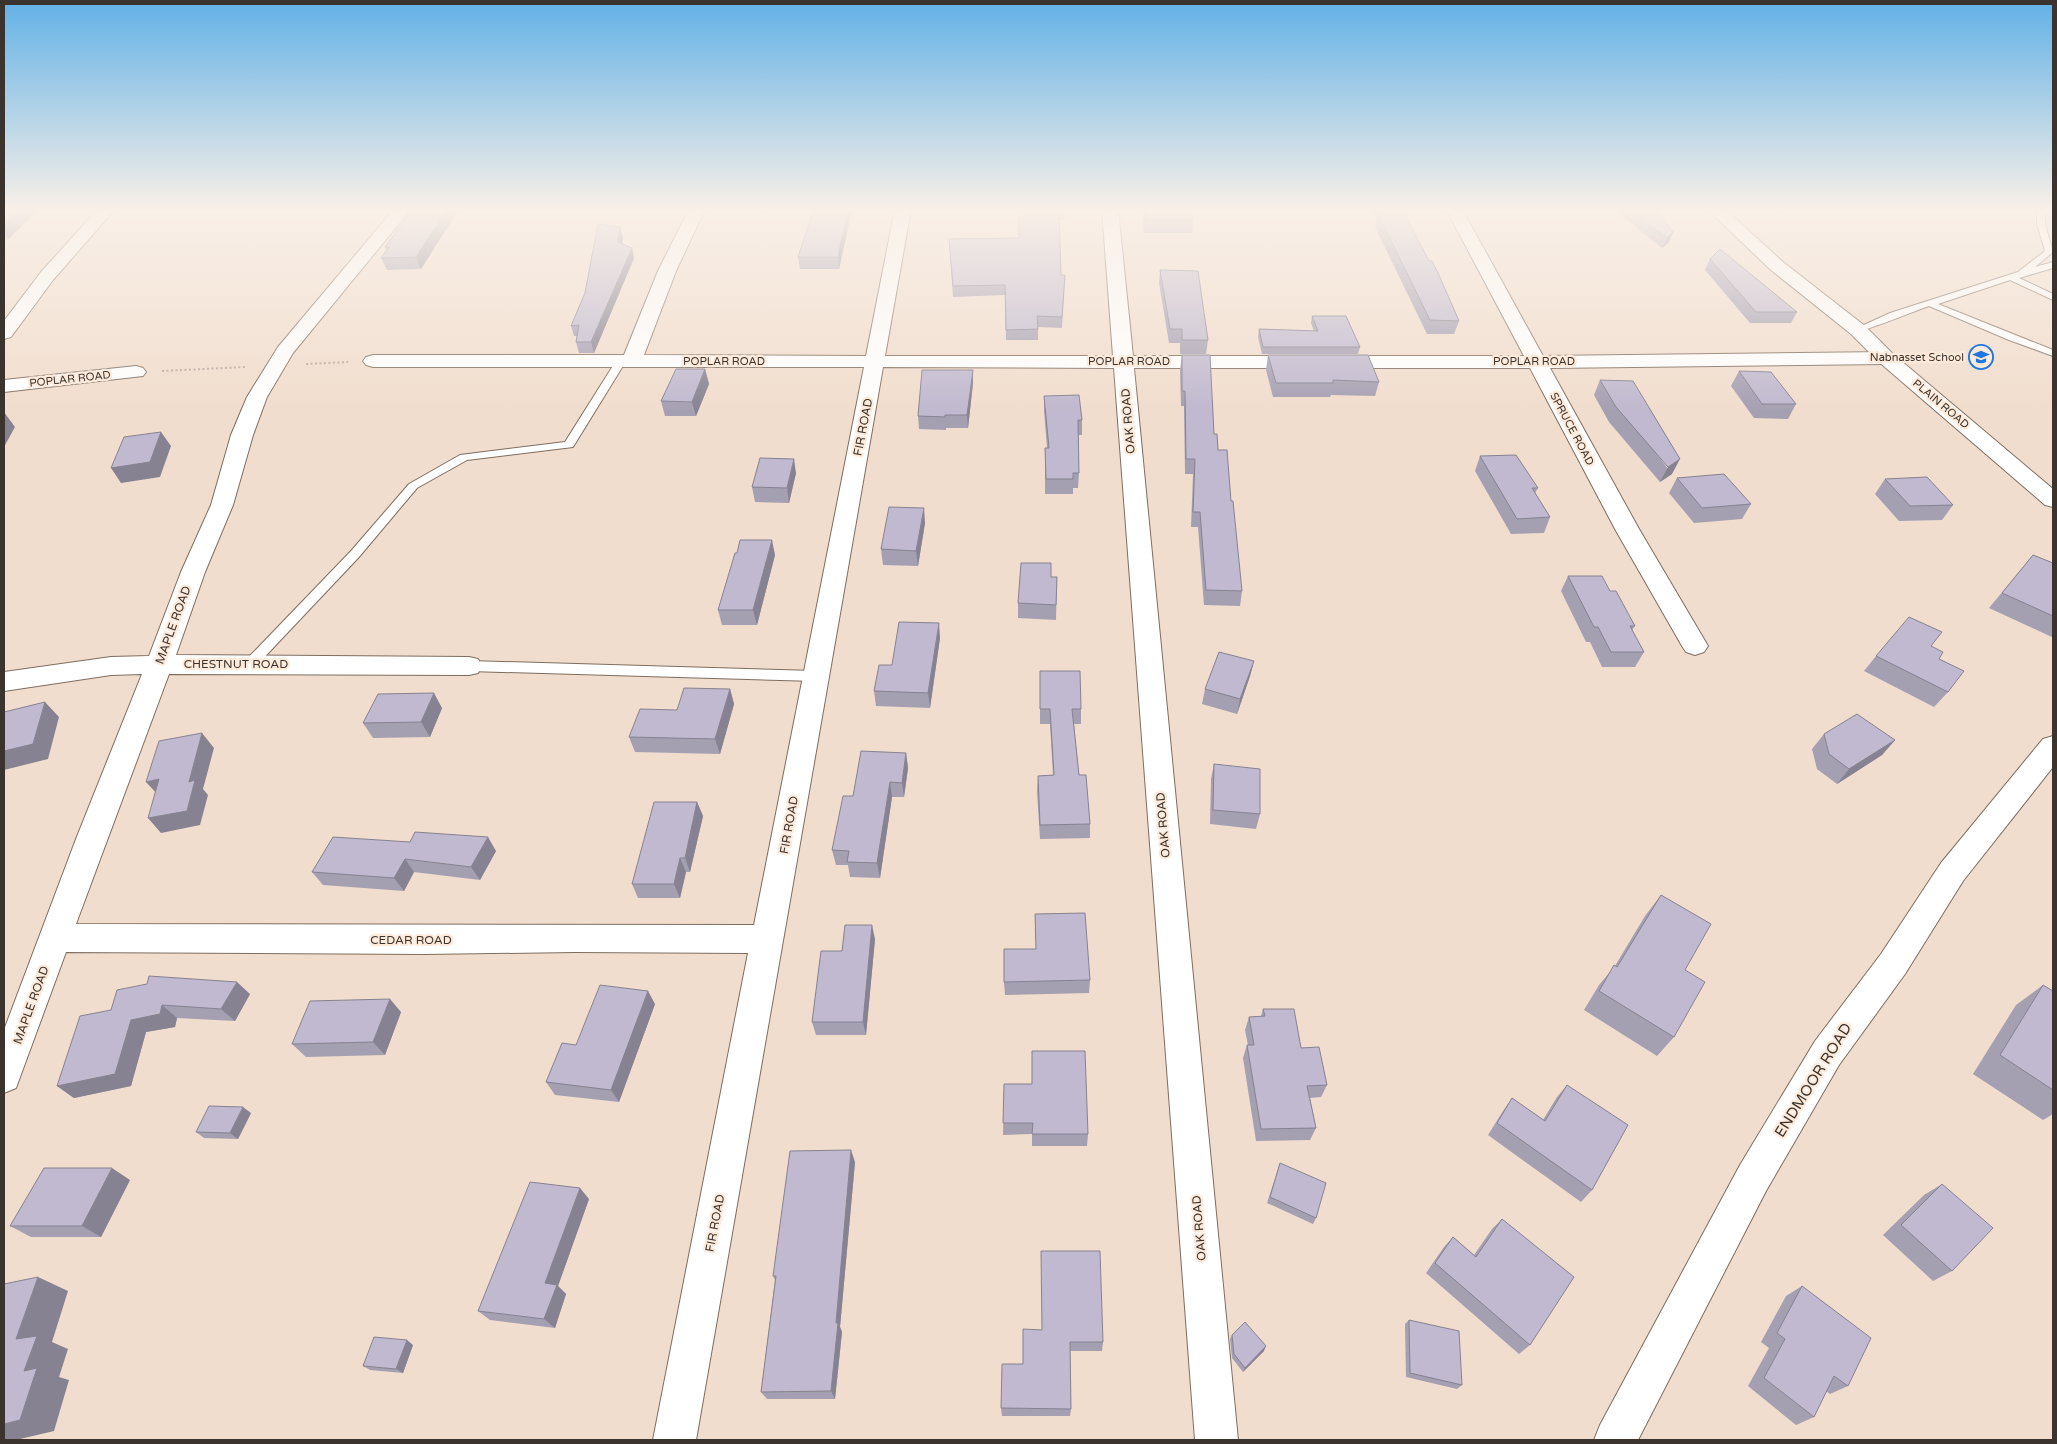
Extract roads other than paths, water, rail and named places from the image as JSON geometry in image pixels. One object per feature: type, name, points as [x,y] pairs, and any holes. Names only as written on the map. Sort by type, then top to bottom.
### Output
[{"type":"street","points":[[4,333],[47,276]]},
{"type":"street","name":"MAPLE ROAD","points":[[4,1076],[90,839],[140,717],[192,572],[222,505],[242,435],[257,397],[285,351],[347,276]]},
{"type":"street","points":[[627,361],[665,276]]},
{"type":"street","name":"FIR ROAD","points":[[674,1440],[891,276]]},
{"type":"street","name":"OAK ROAD","points":[[1116,276],[1217,1440]]},
{"type":"street","name":"SPRUCE ROAD","points":[[1491,276],[1627,529],[1695,646]]},
{"type":"street","name":"PLAIN ROAD","points":[[1790,276],[1858,330],[1886,358],[2053,500]]},
{"type":"street","name":"POPLAR ROAD","points":[[373,361],[1537,362],[1886,358]]},
{"type":"street","name":"POPLAR ROAD","points":[[4,386],[136,372]]},
{"type":"street","name":"CHESTNUT ROAD","points":[[4,681],[111,666],[159,664],[251,663],[469,666]]},
{"type":"street","name":"ENDMOOR ROAD","points":[[1615,1440],[1752,1178],[1827,1053],[1893,964],[1952,872],[2053,747]]},
{"type":"street","name":"CEDAR ROAD","points":[[55,938],[768,940]]},
{"type":"lane","points":[[1858,330],[1893,315],[1980,286],[2016,276]]},
{"type":"lane","points":[[2018,276],[2053,297]]},
{"type":"lane","points":[[1929,303],[2051,353]]},
{"type":"lane","points":[[251,663],[354,554],[413,486],[464,457],[570,445],[627,361]]},
{"type":"lane","points":[[469,666],[816,676]]},
{"type":"place","name":"Nabnasset School","points":[[1981,357]]}]
